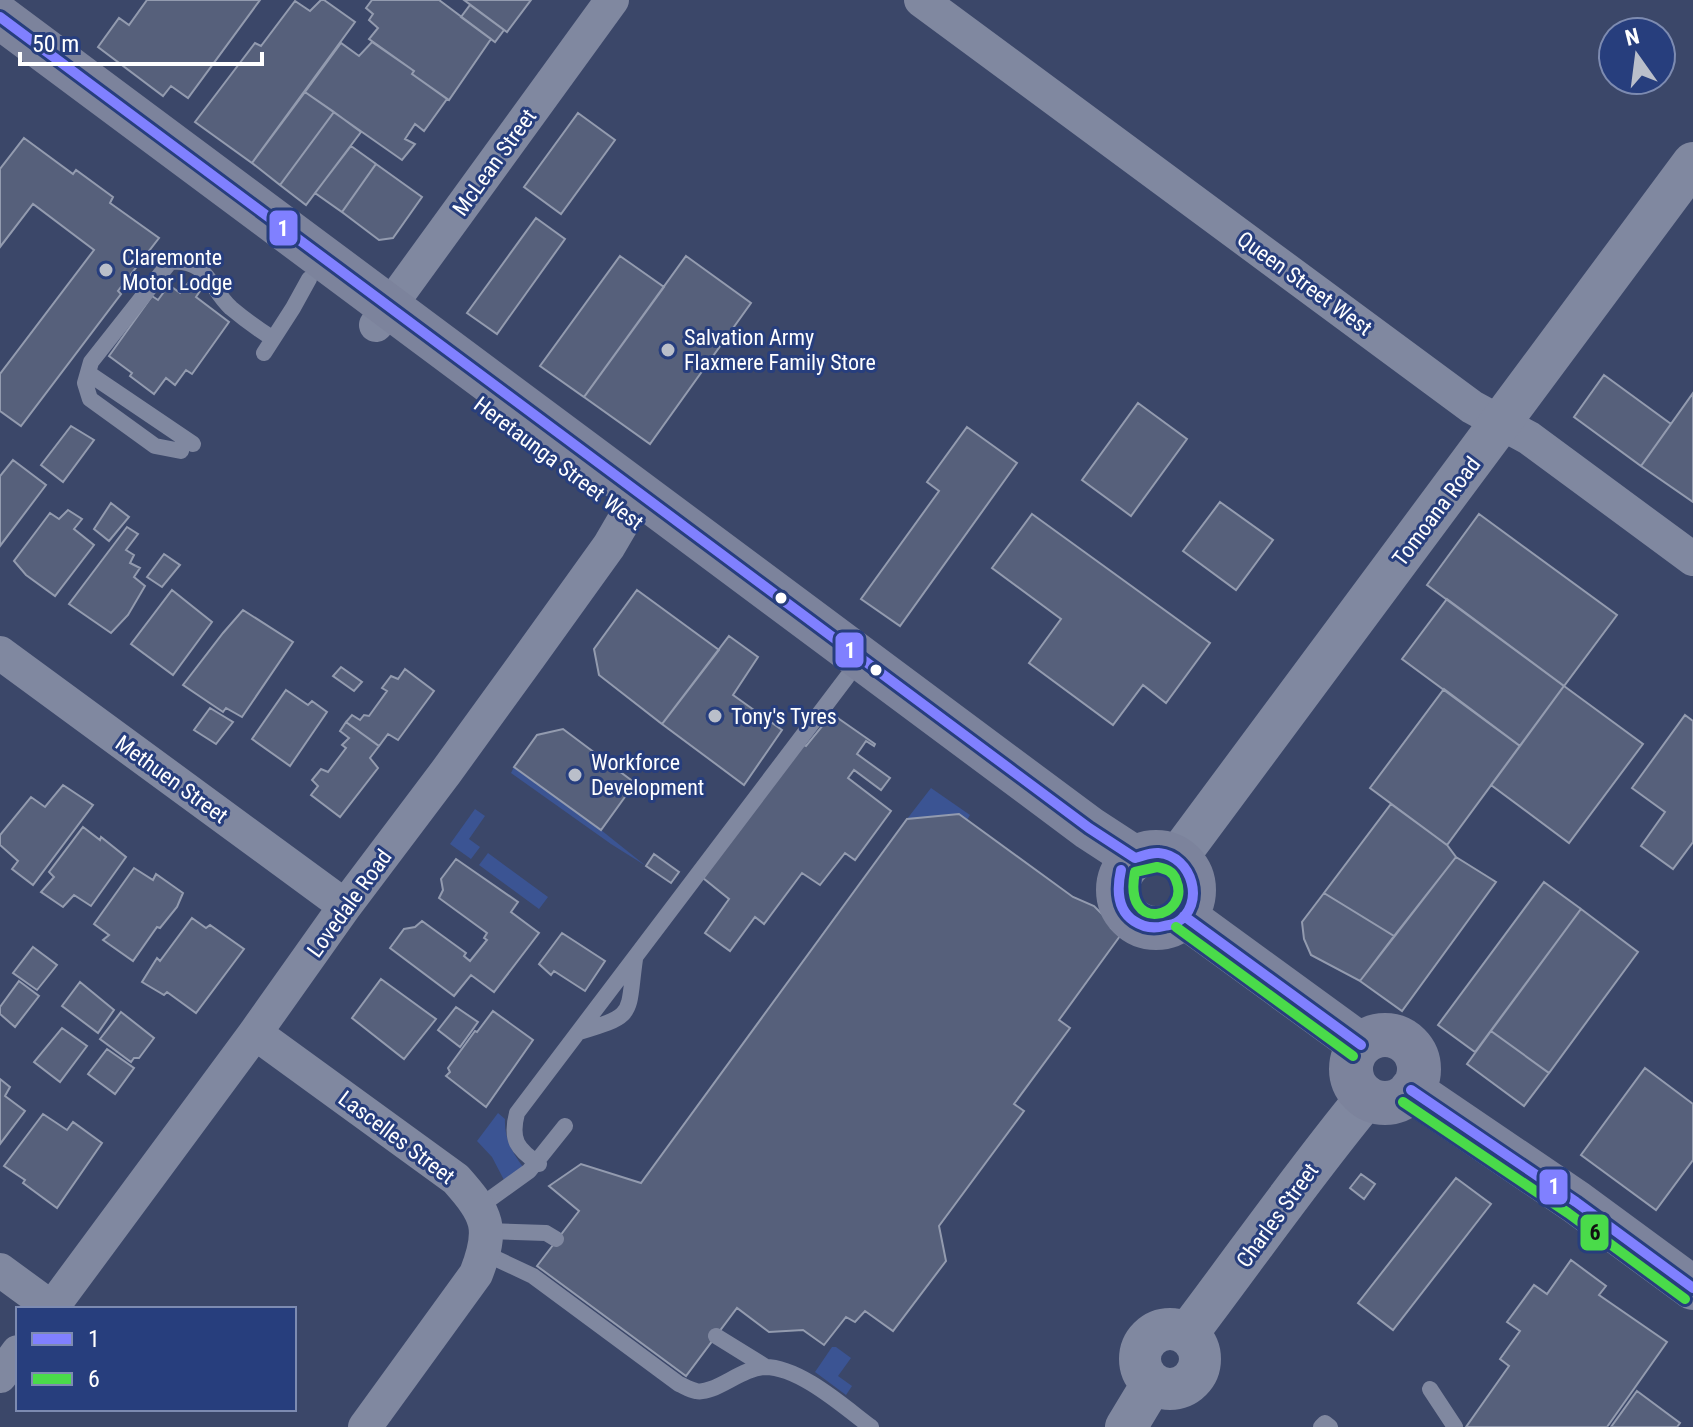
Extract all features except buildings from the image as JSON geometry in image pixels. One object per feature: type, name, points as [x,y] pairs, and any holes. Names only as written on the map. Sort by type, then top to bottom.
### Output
[{"type":"main road","name":"Heretaunga Street West","points":[[0,17],[382,316],[634,504],[1089,828],[1144,862]]},
{"type":"main road","name":"Heretaunga Street West","points":[[0,52],[309,279],[382,316]]},
{"type":"main road","name":"Heretaunga Street West","points":[[634,504],[800,645],[945,750],[1144,862]]},
{"type":"main road","points":[[1144,862],[1189,871],[1194,888],[1191,905],[1184,916],[1173,923],[1150,928],[1135,922],[1123,910],[1118,896],[1144,862]]},
{"type":"main road","points":[[1184,916],[1361,1045]]},
{"type":"main road","points":[[1383,1035],[1404,1040],[1412,1047],[1420,1068],[1418,1079],[1405,1096],[1383,1103],[1367,1097],[1354,1082],[1352,1061],[1361,1045],[1383,1035]]},
{"type":"main road","points":[[1411,1090],[1576,1202],[1693,1288]]},
{"type":"street","name":"McLean Street","points":[[382,316],[612,0]]},
{"type":"street","name":"Queen Street West","points":[[921,0],[1463,400],[1529,438],[1693,559]]},
{"type":"street","name":"Tomoana Road","points":[[1144,862],[1501,423],[1693,163]]},
{"type":"street","name":"Lovedale Road","points":[[53,1307],[446,772],[609,546],[634,504]]},
{"type":"street","name":"Methuen Street","points":[[0,653],[345,906]]},
{"type":"street","name":"Lascelles Street","points":[[255,1033],[456,1179],[483,1230]]},
{"type":"street","name":"Charles Street","points":[[1126,1427],[1152,1384],[1165,1389],[1178,1388],[1194,1377],[1200,1357],[1196,1344],[1187,1334],[1367,1097]]},
{"type":"street","points":[[365,1427],[476,1274],[483,1230]]},
{"type":"street","points":[[0,1270],[49,1307]]},
{"type":"street","points":[[0,1376],[16,1355]]},
{"type":"lane","points":[[88,373],[187,447],[155,446],[90,399],[85,383],[91,362],[170,262],[185,260],[204,273],[227,305],[268,346],[309,279]]},
{"type":"lane","points":[[538,1163],[515,1142],[513,1128],[517,1113],[847,677]]},
{"type":"lane","points":[[579,1032],[613,1022],[626,1013],[632,996],[635,957]]},
{"type":"lane","points":[[483,1230],[565,1126]]},
{"type":"lane","points":[[483,1230],[546,1233],[556,1239]]},
{"type":"lane","points":[[483,1230],[533,1276],[679,1384],[698,1392],[715,1388],[749,1369],[779,1369],[810,1382],[871,1427]]},
{"type":"lane","points":[[716,1336],[766,1367]]},
{"type":"lane","points":[[1430,1389],[1455,1427]]},
{"type":"lane","points":[[1321,1427],[1325,1423],[1330,1427]]},
{"type":"shaded area","points":[[514,767],[601,830],[646,866],[511,773]]},
{"type":"shaded area","points":[[931,788],[970,815],[967,820],[959,814],[907,819]]},
{"type":"shaded area","points":[[475,809],[485,816],[469,839],[480,847],[471,859],[450,844]]},
{"type":"shaded area","points":[[488,853],[548,897],[539,909],[479,865]]},
{"type":"shaded area","points":[[498,1113],[505,1119],[510,1144],[523,1167],[504,1180],[492,1157],[477,1141]]},
{"type":"shaded area","points":[[832,1347],[851,1358],[838,1376],[852,1386],[846,1395],[815,1372]]},
{"type":"transit line","name":"1","points":[[0,17],[1089,828],[1135,858]]},
{"type":"transit line","name":"1","points":[[1121,870],[1121,904],[1134,921],[1148,927],[1160,927],[1176,923],[1186,915],[1191,905],[1192,882],[1180,863],[1159,853],[1135,858]]},
{"type":"transit line","name":"6","points":[[1157,867],[1173,874],[1178,893],[1175,904],[1157,914],[1146,912],[1138,905],[1134,892],[1135,872],[1157,867]]},
{"type":"transit line","name":"1","points":[[1184,916],[1361,1045]]},
{"type":"transit line","name":"6","points":[[1176,927],[1353,1056]]},
{"type":"transit line","name":"1","points":[[1411,1090],[1576,1202],[1693,1288]]},
{"type":"transit line","name":"6","points":[[1403,1102],[1568,1213],[1685,1299]]},
{"type":"place","name":"Claremonte Motor Lodge","points":[[106,270]]},
{"type":"place","name":"Salvation Army Flaxmere Family Store","points":[[668,350]]},
{"type":"place","name":"Tony's Tyres","points":[[715,716]]},
{"type":"place","name":"Workforce Development","points":[[575,775]]}]
